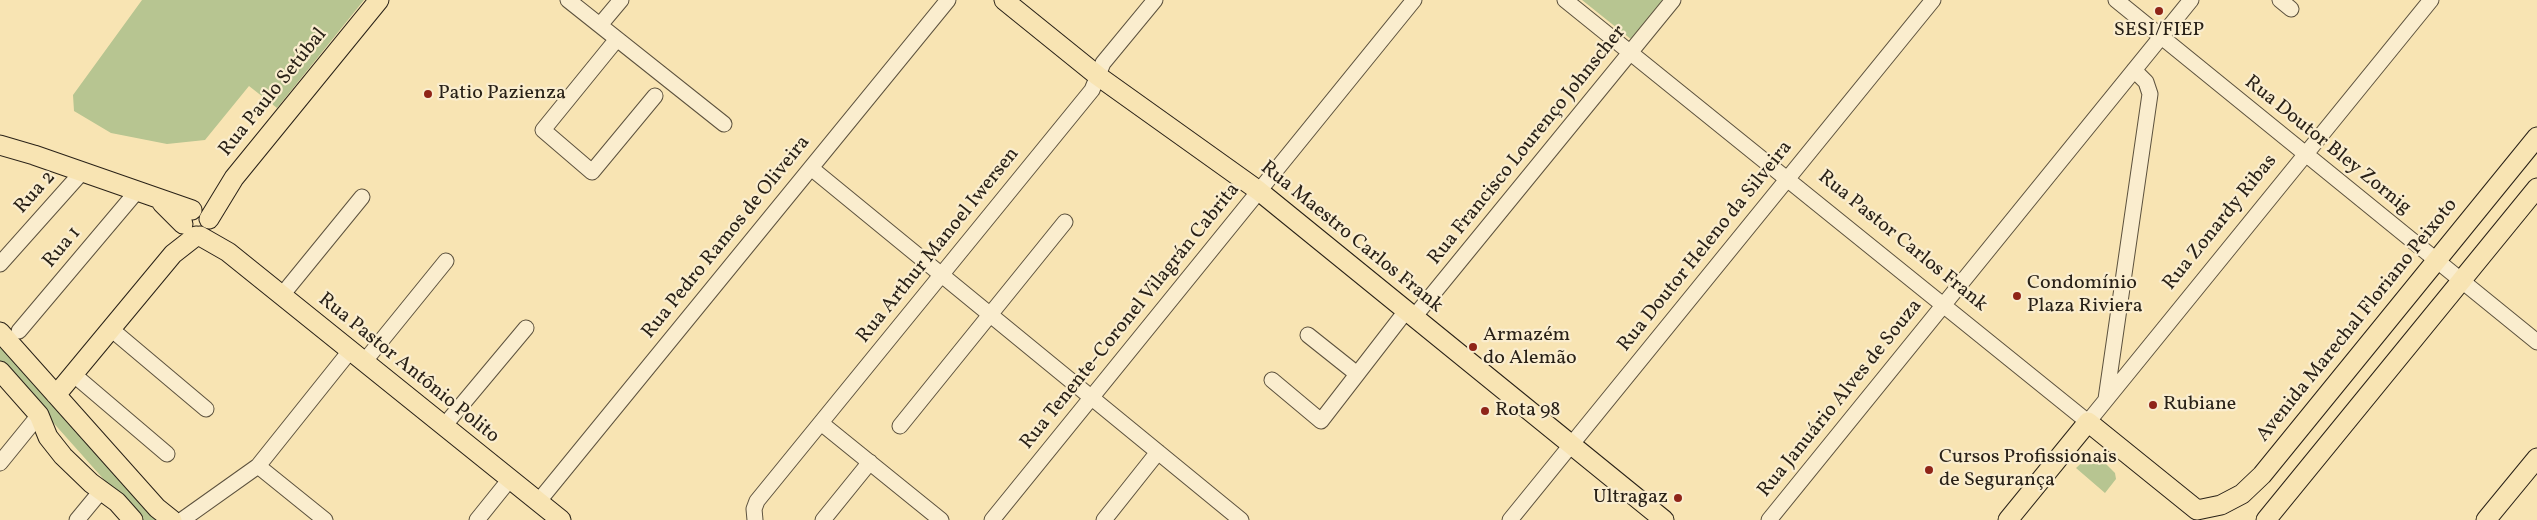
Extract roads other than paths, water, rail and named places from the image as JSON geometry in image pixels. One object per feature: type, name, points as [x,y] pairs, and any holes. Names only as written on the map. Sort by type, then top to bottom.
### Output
[{"type":"main road","name":"Rua Paulo Setúbal","points":[[56,395],[197,225],[379,0]]},
{"type":"main road","name":"Rua Maestro Carlos Frank","points":[[1004,0],[1098,76],[1259,191],[1664,520]]},
{"type":"main road","name":"Avenida Marechal Floriano Peixoto","points":[[2203,515],[2233,500],[2253,485],[2537,137]]},
{"type":"main road","name":"Rua Pastor Antônio Polito","points":[[0,145],[138,190],[158,199],[197,225],[561,520]]},
{"type":"main road","points":[[2266,520],[2537,188]]},
{"type":"main road","points":[[0,332],[157,508],[172,520]]},
{"type":"main road","points":[[0,371],[39,415],[54,446],[73,467],[117,502],[133,520]]},
{"type":"main road","name":"Rua Pastor Carlos Frank","points":[[2088,422],[2203,515]]},
{"type":"main road","name":"Rua Zonardy Ribas","points":[[2008,520],[2088,422]]},
{"type":"main road","points":[[2486,520],[2537,458]]},
{"type":"street","points":[[568,0],[724,124]]},
{"type":"street","points":[[600,25],[621,0]]},
{"type":"street","name":"Rua Pedro Ramos de Oliveira","points":[[538,502],[948,0]]},
{"type":"street","name":"Rua Arthur Manoel Iwersen","points":[[754,518],[754,509],[757,501],[1092,90],[1104,63],[1155,0]]},
{"type":"street","name":"Rua Tenente-Coronel Vilagrán Cabrita","points":[[992,520],[1414,0]]},
{"type":"street","name":"Rua Pastor Carlos Frank","points":[[1566,0],[2088,422]]},
{"type":"street","name":"Rua Francisco Lourenço Johnscher","points":[[1272,380],[1321,420],[1357,374],[1410,314],[1673,0]]},
{"type":"street","name":"Rua Doutor Heleno da Silveira","points":[[1510,520],[1933,0]]},
{"type":"street","name":"Rua Doutor Bley Zornig","points":[[2116,0],[2537,342]]},
{"type":"street","name":"Rua Januário Alves de Souza","points":[[1769,520],[2191,0]]},
{"type":"street","name":"Rua Zonardy Ribas","points":[[2088,422],[2431,0]]},
{"type":"street","points":[[617,39],[543,130],[592,172],[655,96]]},
{"type":"street","points":[[2106,400],[2150,94],[2146,82],[2134,70]]},
{"type":"street","points":[[811,168],[1241,520]]},
{"type":"street","name":"Rua 2","points":[[0,264],[83,171]]},
{"type":"street","name":"Rua 1","points":[[19,331],[138,190]]},
{"type":"street","points":[[282,295],[362,197]]},
{"type":"street","points":[[900,426],[1065,222]]},
{"type":"street","points":[[182,520],[258,466],[446,261]]},
{"type":"street","points":[[444,426],[526,328]]},
{"type":"street","points":[[111,329],[206,409]]},
{"type":"street","points":[[1308,335],[1357,374]]},
{"type":"street","points":[[73,374],[168,454]]},
{"type":"street","points":[[0,462],[39,415]]},
{"type":"street","points":[[821,423],[941,520]]},
{"type":"street","points":[[1104,520],[1158,452]]},
{"type":"street","points":[[823,520],[870,462]]},
{"type":"street","points":[[258,466],[325,520]]},
{"type":"street","points":[[478,520],[510,479]]},
{"type":"street","points":[[77,520],[101,491]]},
{"type":"place","name":"SESI/FIEP","points":[[2159,11]]},
{"type":"place","name":"Patio Pazienza","points":[[428,94]]},
{"type":"place","name":"Condomínio Plaza Riviera","points":[[2017,296]]},
{"type":"place","name":"Armazém do Alemão","points":[[1473,347]]},
{"type":"place","name":"Rubiane","points":[[2153,405]]},
{"type":"place","name":"Rota 98","points":[[1485,411]]},
{"type":"place","name":"Cursos Profissionais de Segurança","points":[[1929,470]]},
{"type":"place","name":"Ultragaz","points":[[1678,498]]}]
